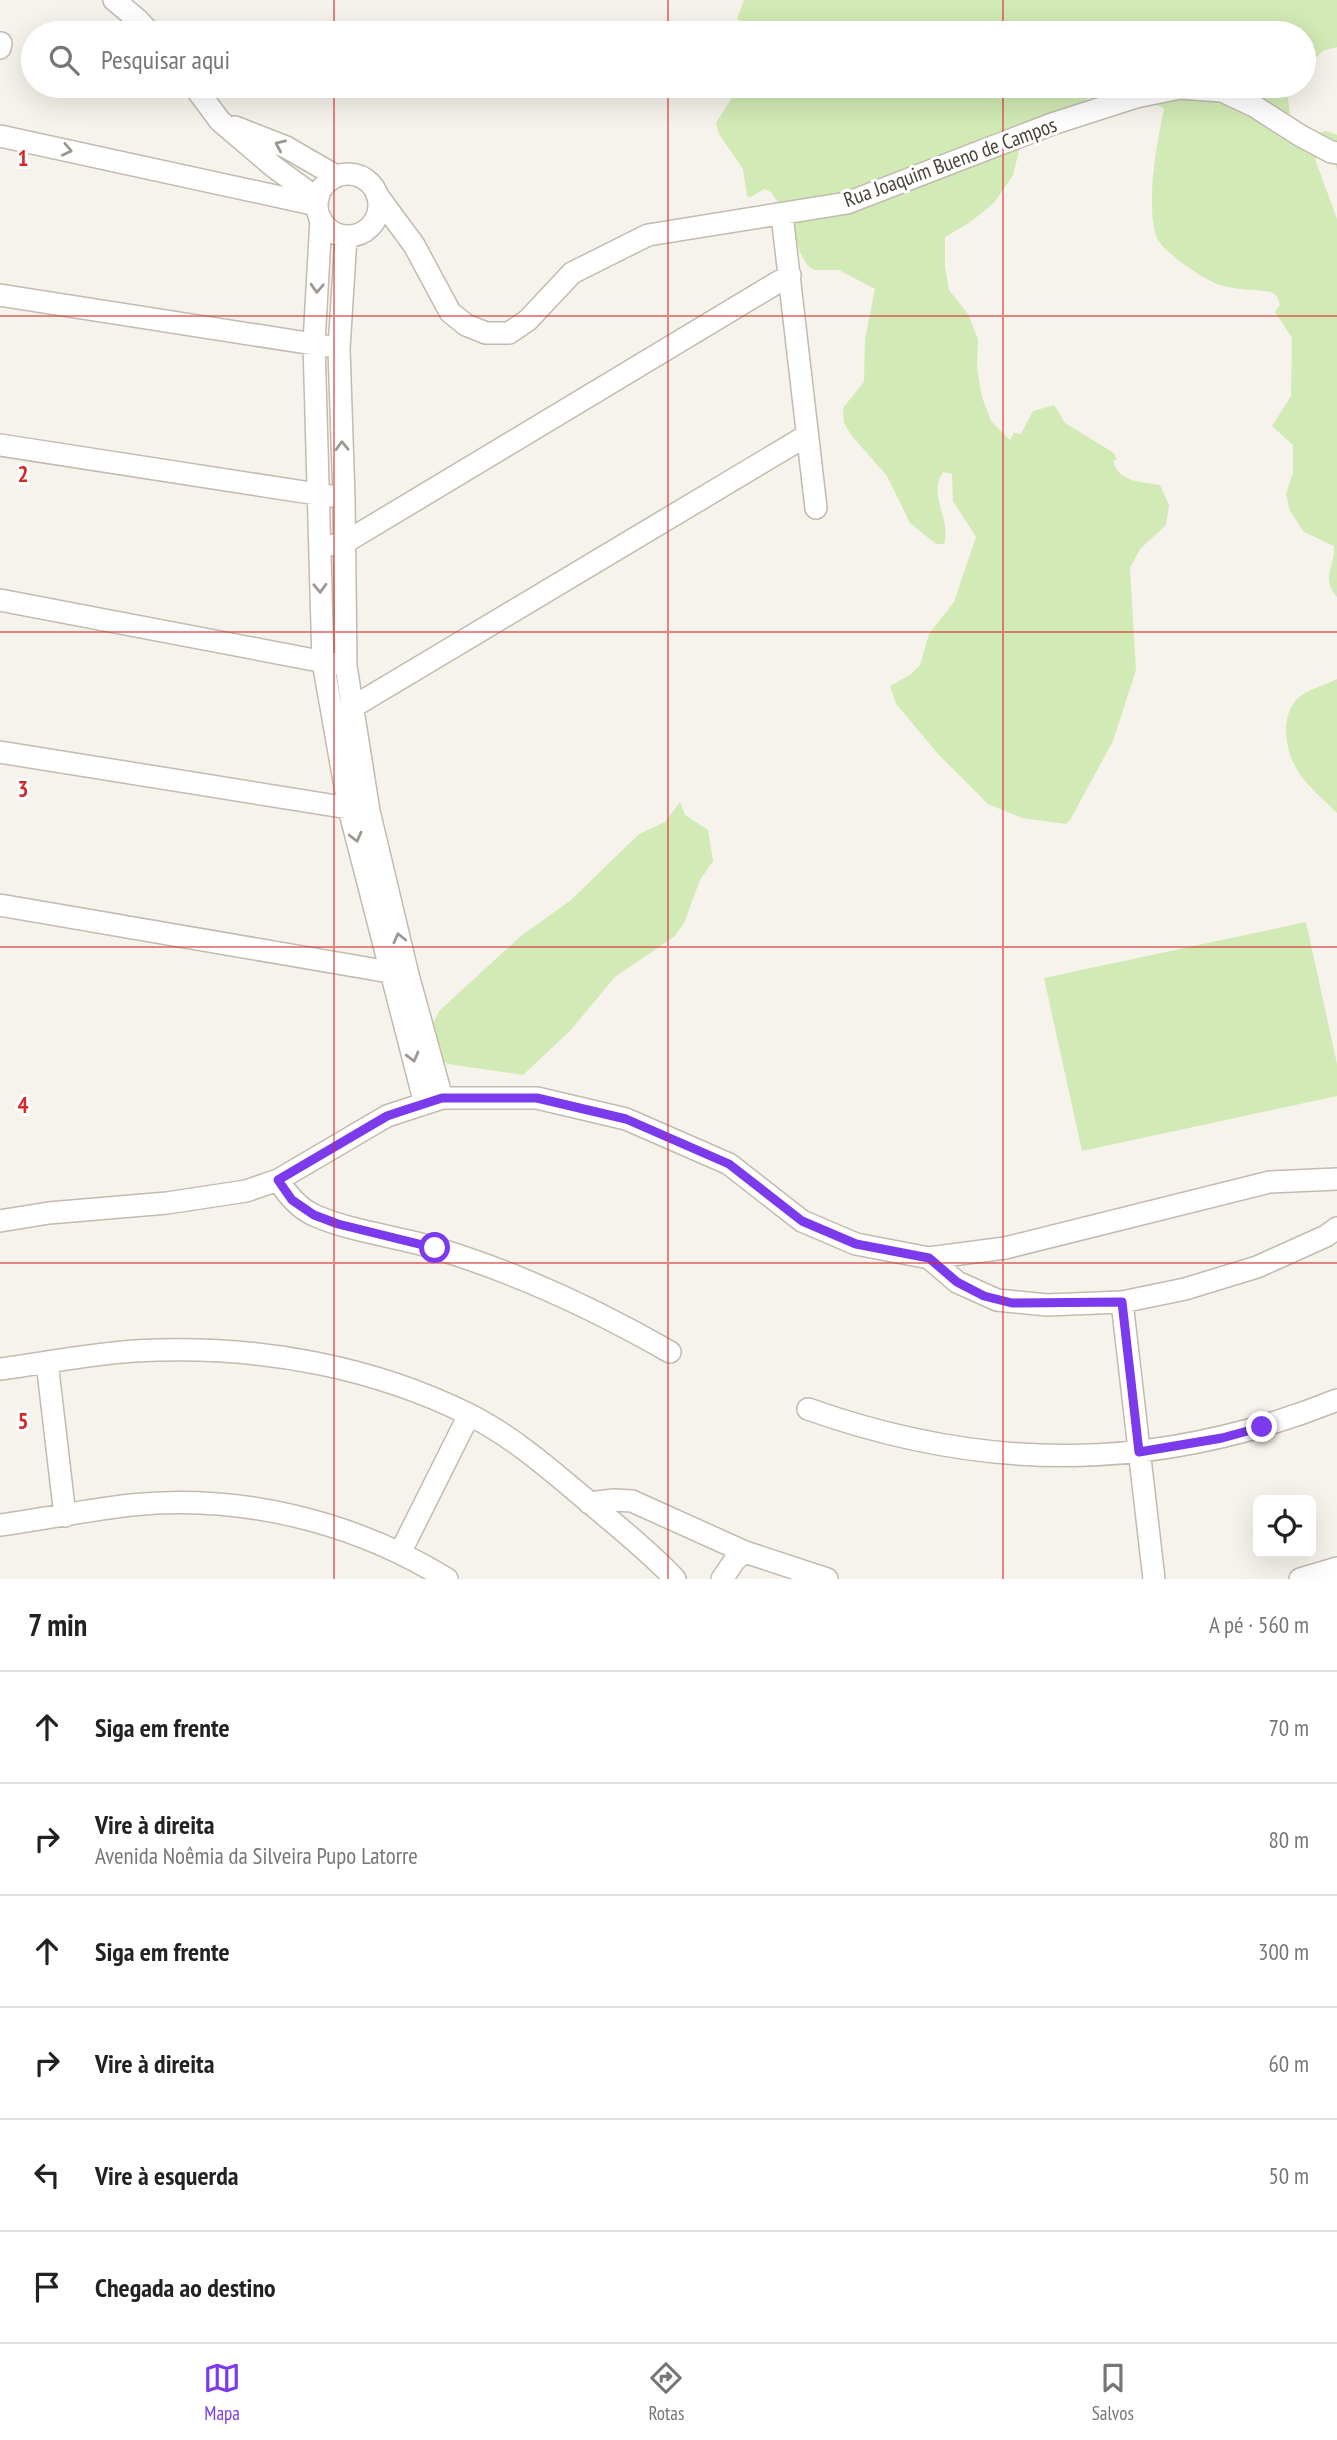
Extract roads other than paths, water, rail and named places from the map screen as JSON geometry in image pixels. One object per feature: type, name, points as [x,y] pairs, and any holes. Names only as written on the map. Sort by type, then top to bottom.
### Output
[{"type":"street","points":[[114,0],[139,21]]},
{"type":"street","points":[[203,98],[220,121],[319,208],[336,233],[346,236],[361,233],[373,223],[378,215],[377,195],[365,179],[346,174],[337,176],[328,182],[319,208],[314,343],[323,662],[342,711],[359,810],[433,1101]]},
{"type":"street","name":"Rua Joaquim Bueno de Campos","points":[[377,195],[414,245],[450,312],[467,325],[486,333],[509,333],[528,320],[572,273],[648,235],[847,203],[1052,124],[1133,98]]},
{"type":"street","name":"Rua Joaquim Bueno de Campos","points":[[1237,98],[1301,136],[1337,153]]},
{"type":"street","points":[[220,121],[286,147],[337,176]]},
{"type":"street","points":[[0,136],[319,208]]},
{"type":"street","points":[[782,215],[816,508]]},
{"type":"street","points":[[373,223],[414,245]]},
{"type":"street","points":[[342,711],[346,666],[339,349],[346,236]]},
{"type":"street","points":[[319,548],[344,543],[790,275]]},
{"type":"street","points":[[0,295],[339,349]]},
{"type":"street","points":[[342,711],[806,436]]},
{"type":"street","points":[[0,445],[344,498]]},
{"type":"street","points":[[0,600],[346,666]]},
{"type":"street","points":[[0,752],[359,810]]},
{"type":"street","points":[[0,905],[399,974]]},
{"type":"street","points":[[0,1221],[60,1212],[167,1203],[246,1191],[278,1180],[387,1116],[433,1101],[537,1098],[626,1119],[729,1164],[802,1221],[856,1244],[929,1258],[1005,1248],[1270,1182],[1337,1179]]},
{"type":"street","points":[[278,1180],[292,1200],[314,1215],[338,1224],[435,1248],[496,1268],[579,1303],[670,1352]]},
{"type":"street","points":[[929,1258],[957,1282],[997,1300],[1047,1305],[1122,1302],[1185,1289],[1258,1267],[1326,1236],[1337,1228]]},
{"type":"street","points":[[1122,1302],[1154,1579]]},
{"type":"street","points":[[0,1369],[117,1352],[236,1351],[355,1372],[394,1384],[469,1415],[547,1465],[653,1556],[675,1579]]},
{"type":"street","points":[[47,1362],[65,1516]]},
{"type":"street","points":[[808,1409],[888,1434],[971,1450],[1055,1456],[1139,1452],[1222,1438],[1276,1423],[1337,1400]]},
{"type":"street","points":[[400,1553],[469,1415]]},
{"type":"street","points":[[589,1503],[632,1501],[745,1552],[827,1579]]},
{"type":"street","points":[[0,1525],[144,1504],[190,1503],[270,1510],[337,1527],[400,1553],[447,1579]]},
{"type":"street","points":[[722,1579],[735,1560],[745,1552]]},
{"type":"street","points":[[1300,1579],[1337,1568]]}]
